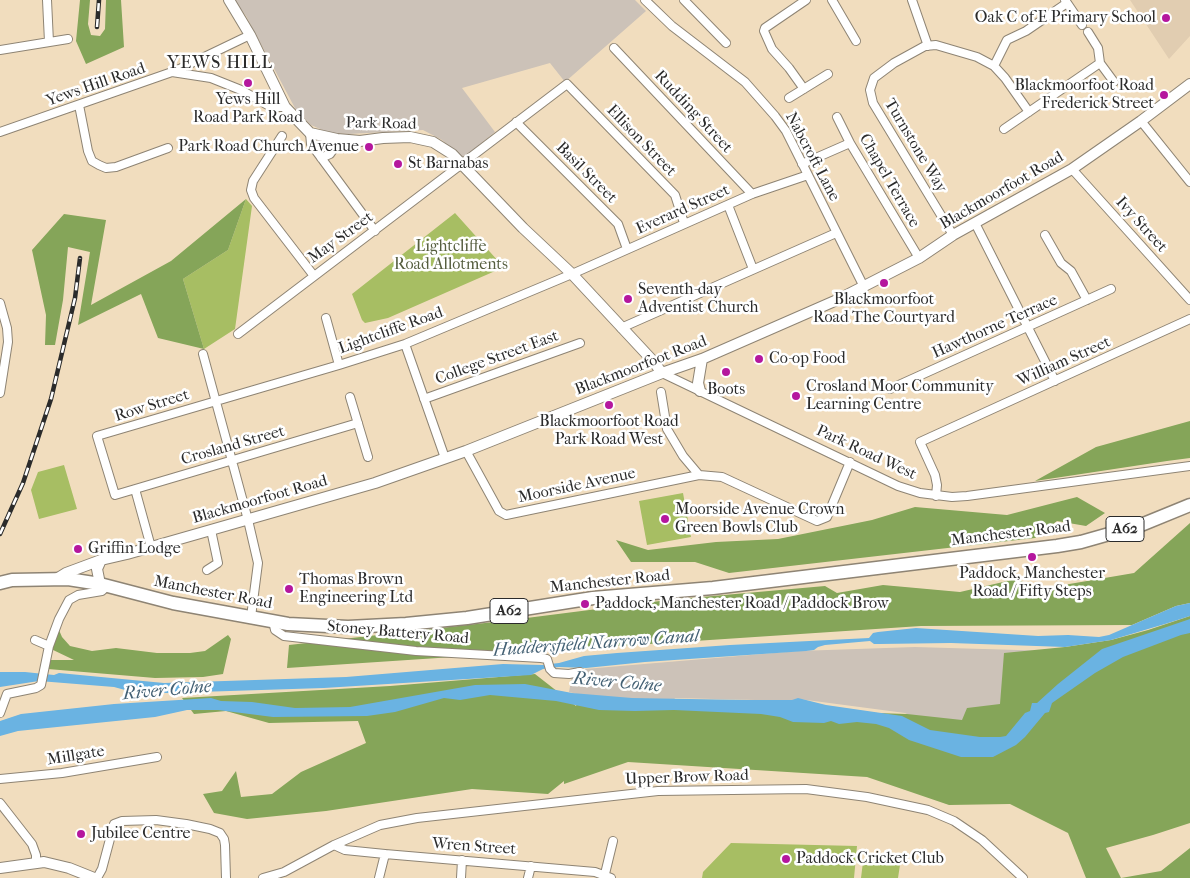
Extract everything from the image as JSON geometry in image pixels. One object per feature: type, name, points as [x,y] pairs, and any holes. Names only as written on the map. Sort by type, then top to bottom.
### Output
[{"type":"main road","name":"Manchester Road","points":[[0,584],[12,580],[58,578],[104,585],[173,602],[303,626],[348,627],[436,622],[576,600],[713,588],[1057,546],[1081,542],[1141,525],[1190,505]]},
{"type":"street","points":[[47,0],[49,42]]},
{"type":"street","points":[[229,0],[250,35],[285,108],[310,133],[311,144],[375,231]]},
{"type":"street","name":"Nabcroft Lane","points":[[645,0],[672,26],[745,82],[775,116],[786,131],[864,287]]},
{"type":"street","points":[[684,0],[726,42]]},
{"type":"street","points":[[804,89],[772,49],[764,31],[765,28],[806,0]]},
{"type":"street","points":[[832,0],[856,40]]},
{"type":"street","points":[[912,0],[928,46],[936,45],[977,57],[994,66],[1029,112]]},
{"type":"street","points":[[994,66],[1007,40],[1026,31],[1066,2],[1082,25]]},
{"type":"street","points":[[1088,32],[1098,48],[1100,63],[1114,82]]},
{"type":"street","points":[[172,72],[250,35]]},
{"type":"street","points":[[0,50],[68,39]]},
{"type":"street","name":"Turnstone Way","points":[[928,46],[878,73],[872,82],[870,94],[873,103],[953,235]]},
{"type":"street","name":"Rudding Street","points":[[614,48],[752,194]]},
{"type":"street","points":[[1004,129],[1100,63]]},
{"type":"street","name":"Yews Hill Road","points":[[0,132],[172,72],[211,78],[241,90],[271,108],[285,108]]},
{"type":"street","points":[[789,98],[828,74]]},
{"type":"street","name":"May Street","points":[[238,334],[567,84]]},
{"type":"street","name":"Ellison Street","points":[[567,84],[674,195],[684,223]]},
{"type":"street","name":"Blackmoorfoot Road","points":[[58,578],[66,573],[101,560],[375,483],[466,451],[702,359],[837,300],[919,258],[953,235],[1072,169],[1141,122],[1190,84]]},
{"type":"street","points":[[79,105],[88,151],[92,161],[98,165],[106,168],[116,167],[168,148]]},
{"type":"street","name":"Chapel Terrace","points":[[837,117],[850,143],[919,258]]},
{"type":"street","name":"Basil Street","points":[[516,122],[618,224],[627,249]]},
{"type":"street","points":[[1141,122],[1190,182]]},
{"type":"street","name":"Park Road","points":[[310,133],[337,139],[360,141],[410,137],[433,142],[452,154],[572,274],[662,373]]},
{"type":"street","points":[[282,136],[253,180],[250,190],[254,198],[314,276]]},
{"type":"street","points":[[321,158],[330,154],[335,148],[337,139]]},
{"type":"street","points":[[802,164],[850,143]]},
{"type":"street","name":"Ivy Street","points":[[1072,169],[1190,300]]},
{"type":"street","name":"Everard Street","points":[[572,274],[752,194],[808,175]]},
{"type":"street","points":[[728,205],[753,269]]},
{"type":"street","points":[[975,223],[1055,381]]},
{"type":"street","points":[[621,328],[836,233]]},
{"type":"street","points":[[1046,235],[1061,263],[1071,270],[1087,300]]},
{"type":"street","name":"Lightcliffe Road","points":[[216,401],[405,344],[572,274]]},
{"type":"street","name":"Hawthorne Terrace","points":[[890,389],[1111,289]]},
{"type":"street","points":[[0,303],[7,328],[8,342],[0,392]]},
{"type":"street","points":[[326,318],[339,365]]},
{"type":"street","name":"William Street","points":[[936,496],[937,485],[935,475],[920,442],[1190,320]]},
{"type":"street","name":"College Street East","points":[[424,399],[580,343]]},
{"type":"street","points":[[405,344],[445,458]]},
{"type":"street","points":[[203,354],[258,563],[250,617]]},
{"type":"street","points":[[700,391],[698,382],[702,359]]},
{"type":"street","name":"Park Road West","points":[[662,373],[898,486],[936,496],[967,496],[1190,466]]},
{"type":"street","points":[[661,392],[667,430],[683,456],[699,475]]},
{"type":"street","points":[[350,397],[368,457]]},
{"type":"street","name":"Row Street","points":[[115,495],[97,436],[216,401]]},
{"type":"street","name":"Crosland Street","points":[[115,495],[358,423]]},
{"type":"street","name":"Moorside Avenue","points":[[466,451],[499,511],[506,515],[699,475],[722,477],[817,521],[827,517],[850,462]]},
{"type":"street","points":[[135,489],[150,547]]},
{"type":"street","points":[[207,570],[218,563],[211,530]]},
{"type":"street","points":[[0,713],[7,694],[40,686],[49,646],[59,619],[69,600],[78,594],[102,592],[104,585],[97,569],[101,560]]},
{"type":"street","name":"Stoney Battery Road","points":[[272,621],[275,630],[284,636],[416,651],[541,658],[547,659],[554,673],[561,675],[580,672]]},
{"type":"street","points":[[34,640],[49,646]]},
{"type":"street","name":"Millgate","points":[[0,779],[62,773],[157,757]]},
{"type":"street","name":"Upper Brow Road","points":[[263,878],[284,872],[380,825],[470,811],[658,791],[806,789],[867,797],[928,810],[954,821],[982,840],[1023,878]]},
{"type":"street","points":[[0,803],[32,844],[36,855],[36,863]]},
{"type":"street","points":[[0,868],[36,863],[54,864],[90,877],[102,869],[114,824],[122,821],[156,820],[186,824],[220,833],[224,838],[225,845],[226,878]]},
{"type":"street","points":[[606,877],[613,842]]},
{"type":"street","name":"Wren Street","points":[[334,846],[345,850],[385,854],[595,872],[606,877]]},
{"type":"street","points":[[380,878],[385,854]]},
{"type":"street","points":[[461,878],[462,860]]},
{"type":"street","points":[[528,878],[531,866]]},
{"type":"shaded area","points":[[234,0],[635,0],[646,11],[565,82],[550,63],[462,88],[495,132],[462,159],[442,140],[423,130],[349,134],[329,133],[311,125],[296,110],[246,16]]},
{"type":"shaded area","name":"Oak C of E Primary School","points":[[1130,0],[1190,0],[1190,36],[1169,59]]},
{"type":"shaded area","points":[[915,647],[1052,651],[1086,662],[954,737],[905,713],[799,699],[795,701],[675,698],[673,702],[581,695],[569,692],[573,670],[798,651]]},
{"type":"green space","points":[[80,0],[90,0],[88,24],[91,35],[100,36],[105,29],[106,0],[121,0],[124,47],[86,64],[76,41]]},
{"type":"green space","points":[[246,199],[252,206],[235,329],[204,349],[183,279],[228,250]]},
{"type":"green space","points":[[246,199],[228,250],[183,279],[204,349],[158,338],[141,294],[78,325],[90,252],[68,247],[63,300],[55,345],[45,345],[46,315],[32,250],[64,214],[106,220],[91,305],[171,261]]},
{"type":"green space","name":"Lightcliffe Road Allotments","points":[[455,213],[499,262],[502,268],[388,318],[365,323],[362,320],[352,294]]},
{"type":"green space","points":[[1190,421],[1190,458],[1035,481],[1096,447]]},
{"type":"green space","points":[[64,465],[77,509],[39,519],[31,490],[38,472]]},
{"type":"green space","name":"Moorside Avenue Crown Green Bowls Club","points":[[683,493],[691,537],[647,545],[639,501]]},
{"type":"green space","points":[[1077,497],[1105,513],[1086,526],[1057,521],[1035,538],[729,573],[695,562],[631,562],[616,540],[648,550],[716,542],[778,539],[872,520],[915,507],[1007,515]]},
{"type":"green space","points":[[1190,523],[1190,603],[1176,606],[1132,625],[921,626],[287,668],[289,645],[668,600],[825,586],[837,593],[883,585],[960,592],[1016,579],[1040,589],[1134,573]]},
{"type":"green space","points":[[1190,616],[1190,823],[1106,848],[1121,878],[1086,878],[1068,833],[1010,804],[949,805],[867,777],[628,762],[564,784],[564,781],[548,794],[472,789],[326,811],[247,819],[214,813],[203,794],[222,791],[236,771],[241,797],[272,794],[301,772],[366,743],[358,721],[269,723],[226,711],[194,714],[182,698],[390,686],[535,674],[576,706],[577,703],[907,714],[962,720],[967,708],[1000,704],[1004,653],[1111,640]]},
{"type":"green space","points":[[59,630],[70,646],[92,651],[116,648],[157,653],[190,653],[205,651],[228,635],[231,639],[223,674],[203,677],[155,678],[48,669],[49,660],[74,660],[51,649]]},
{"type":"green space","name":"Paddock Cricket Club","points":[[731,843],[857,846],[854,878],[702,878],[703,872]]},
{"type":"green space","points":[[1190,848],[1190,878],[1121,878],[1161,871]]},
{"type":"green space","points":[[863,862],[900,865],[898,878],[861,878]]},
{"type":"water","name":"River Colne","points":[[1190,603],[1190,616],[1111,640],[1065,647],[951,643],[874,644],[870,641],[825,645],[806,651],[586,668],[559,667],[543,669],[531,675],[324,688],[167,693],[39,681],[0,687],[0,672],[54,675],[59,673],[164,683],[346,677],[503,664],[542,665],[559,663],[584,656],[617,653],[869,638],[873,633],[916,628],[1038,636],[1099,637],[1109,635],[1176,606]]},
{"type":"water","points":[[1190,619],[1190,633],[1123,657],[1095,673],[1052,703],[1049,712],[1045,713],[1016,745],[993,757],[961,757],[909,740],[889,728],[876,724],[857,722],[839,724],[831,721],[824,723],[793,722],[780,717],[761,714],[674,710],[599,710],[556,701],[490,695],[460,700],[444,698],[395,712],[367,716],[273,717],[218,710],[187,710],[155,717],[18,731],[0,736],[0,721],[21,714],[114,704],[211,698],[221,701],[252,702],[295,708],[350,707],[475,685],[525,684],[572,693],[632,698],[792,700],[798,698],[826,705],[902,716],[930,730],[980,737],[1000,737],[1006,736],[1025,713],[1030,711],[1032,703],[1037,703],[1102,649]]},
{"type":"railway","points":[[97,27],[99,0]]},
{"type":"railway","points":[[0,534],[23,483],[51,399],[75,298],[80,258]]},
{"type":"place","name":"Oak C of E Primary School","points":[[1166,18]]},
{"type":"place","name":"Yews Hill Road Park Road","points":[[248,83]]},
{"type":"place","name":"Blackmoorfoot Road Frederick Street","points":[[1164,95]]},
{"type":"place","name":"Park Road Church Avenue","points":[[369,147]]},
{"type":"place","name":"St Barnabas","points":[[398,164]]},
{"type":"place","name":"Blackmoorfoot Road The Courtyard","points":[[884,283]]},
{"type":"place","name":"Seventh-day Adventist Church","points":[[628,299]]},
{"type":"place","name":"Co-op Food","points":[[759,359]]},
{"type":"place","name":"Boots","points":[[726,372]]},
{"type":"place","name":"Crosland Moor Community Learning Centre","points":[[796,396]]},
{"type":"place","name":"Blackmoorfoot Road Park Road West","points":[[609,405]]},
{"type":"place","name":"Moorside Avenue Crown Green Bowls Club","points":[[665,519]]},
{"type":"place","name":"Griffin Lodge","points":[[78,549]]},
{"type":"place","name":"Paddock, Manchester Road / Fifty Steps","points":[[1032,557]]},
{"type":"place","name":"Thomas Brown Engineering Ltd","points":[[289,589]]},
{"type":"place","name":"Paddock, Manchester Road / Paddock Brow","points":[[585,604]]},
{"type":"place","name":"Jubilee Centre","points":[[81,834]]},
{"type":"place","name":"Paddock Cricket Club","points":[[786,859]]},
{"type":"district","name":"YEWS HILL","points":[[220,64]]},
{"type":"water label","name":"Huddersfield Narrow Canal","points":[[596,644]]}]
